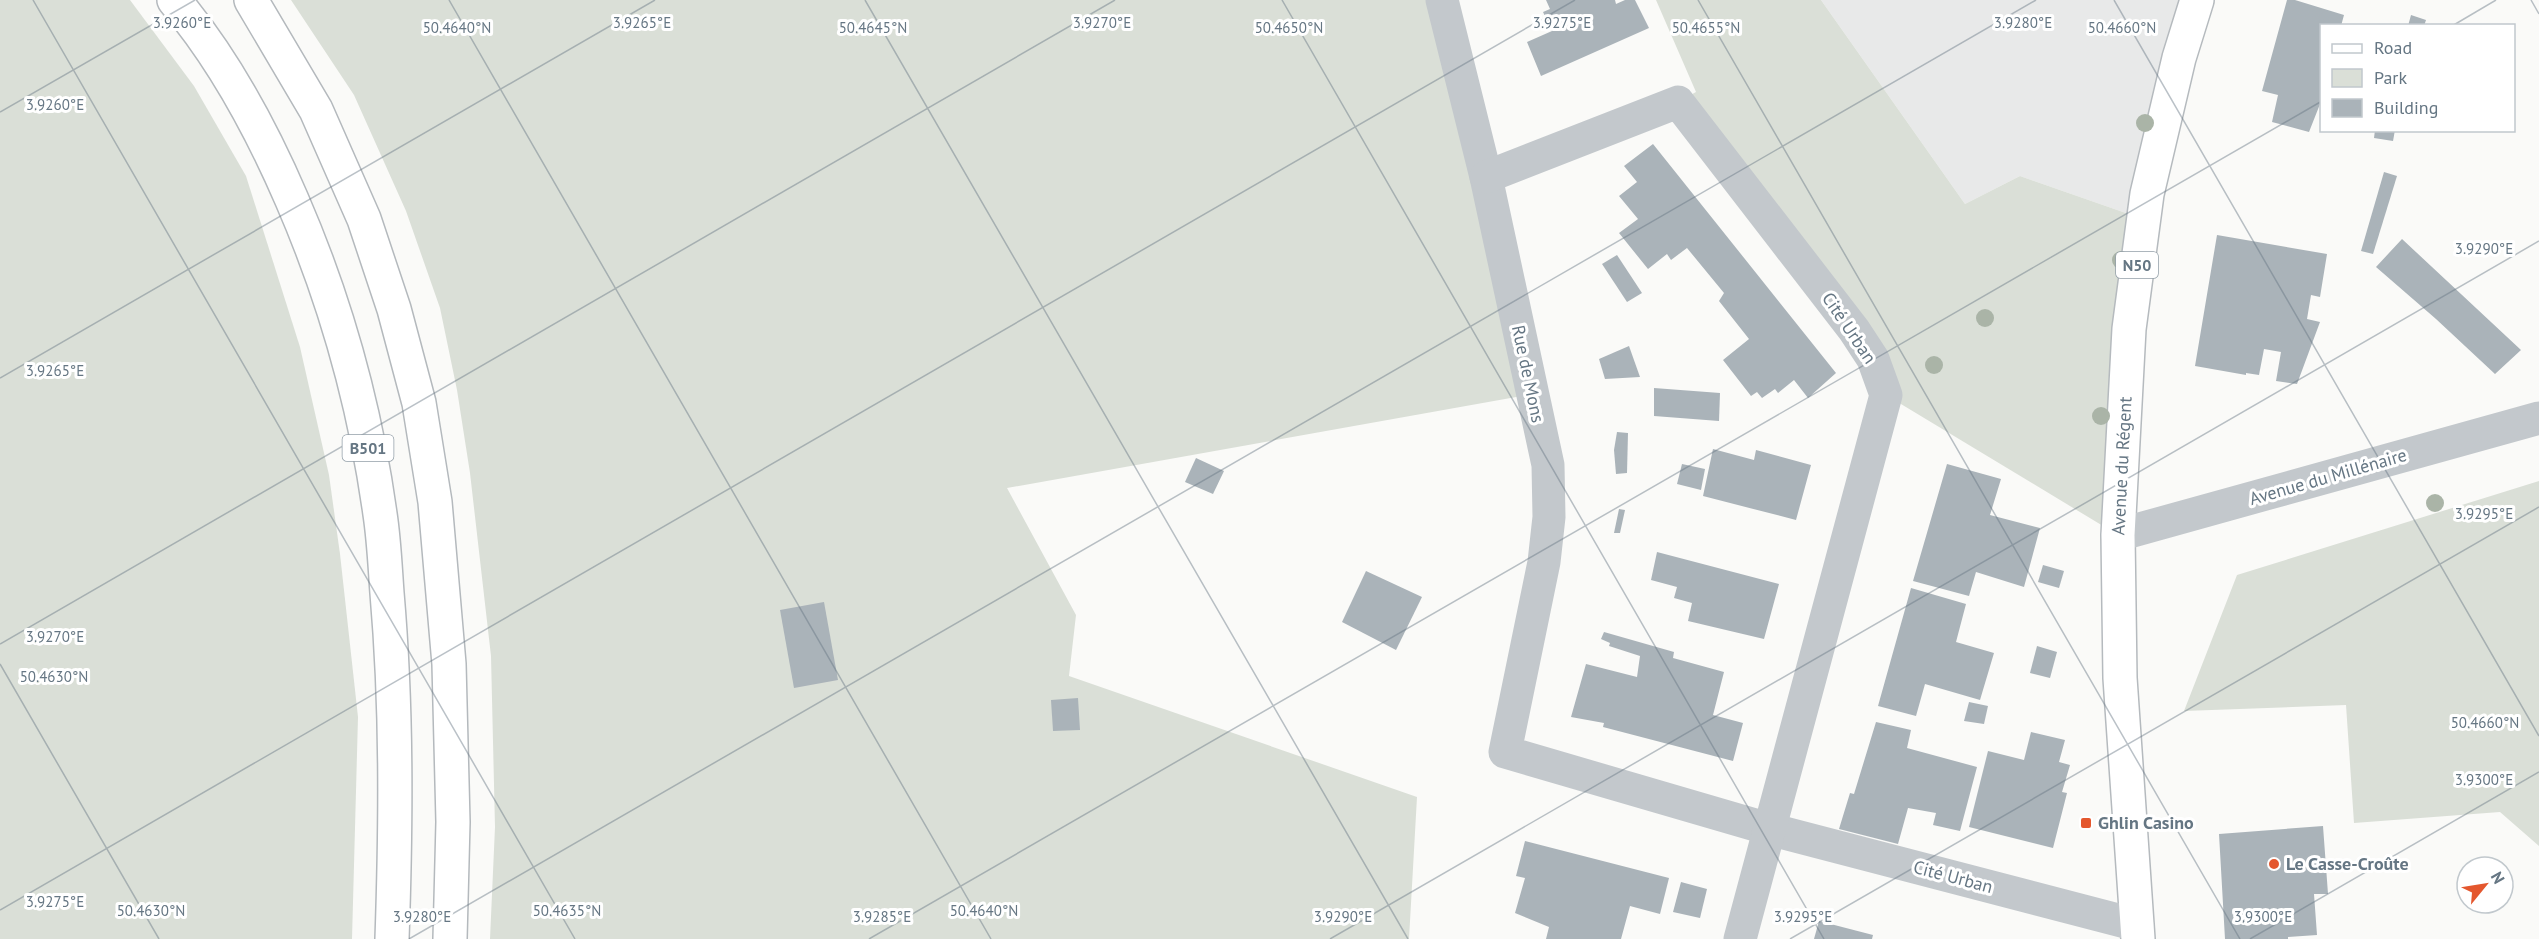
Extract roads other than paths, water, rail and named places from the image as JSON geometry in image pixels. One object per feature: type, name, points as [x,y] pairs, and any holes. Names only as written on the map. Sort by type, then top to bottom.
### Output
[{"type":"main road","name":"B501","points":[[174,0],[196,26],[237,87],[272,153],[306,233],[334,310],[360,408],[380,514],[394,676],[395,849],[392,939]]},
{"type":"main road","points":[[251,0],[316,110],[364,219],[394,309],[418,403],[435,502],[449,664],[453,822],[450,939]]},
{"type":"main road","name":"Avenue du Régent","points":[[2138,932],[2120,678],[2118,536],[2129,329],[2143,219],[2179,58],[2197,0]]},
{"type":"street","name":"Rue de Mons","points":[[1442,0],[1486,177],[1548,465],[1549,517],[1544,562],[1505,752]]},
{"type":"street","name":"Cité Urban","points":[[1486,177],[1678,102],[1854,330],[1873,359],[1886,395],[1740,939]]},
{"type":"street","name":"Avenue du Millénaire","points":[[2118,536],[2539,418]]},
{"type":"street","name":"Cité Urban","points":[[1505,752],[1769,829],[2138,932]]},
{"type":"place","name":"Ghlin Casino","points":[[2086,823]]},
{"type":"place","name":"Le Casse-Croûte","points":[[2274,864]]}]
